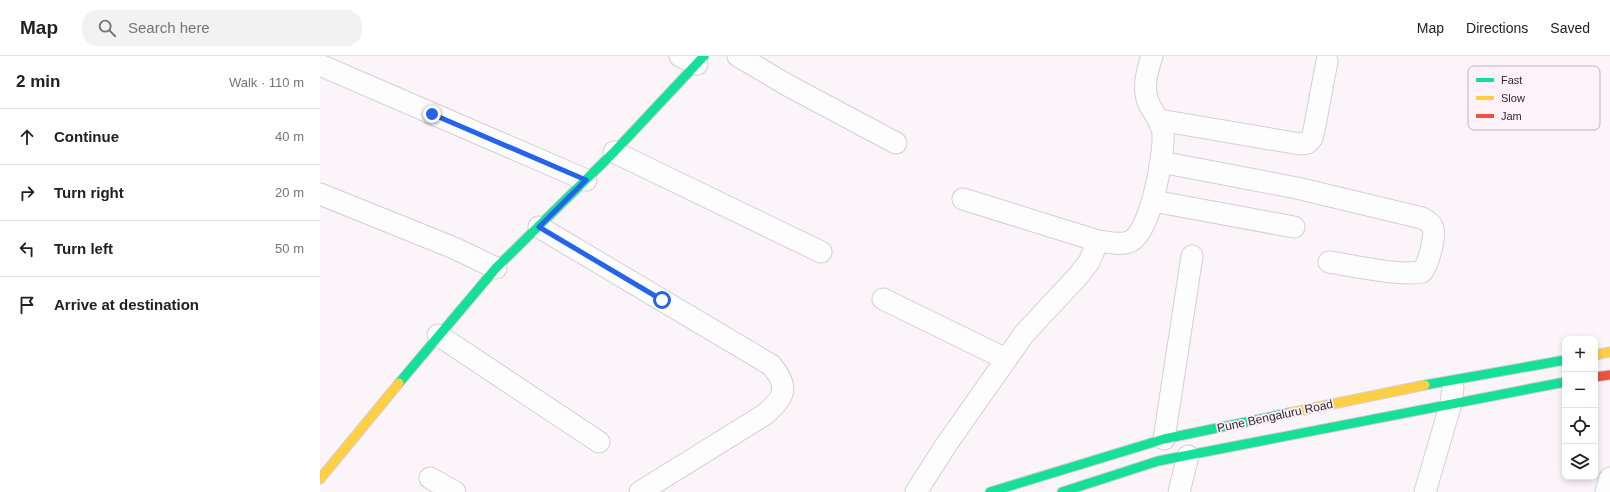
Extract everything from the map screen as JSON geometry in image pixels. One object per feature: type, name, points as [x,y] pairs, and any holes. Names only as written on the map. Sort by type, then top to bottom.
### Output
[{"type":"main road","points":[[320,479],[438,335],[496,268],[614,152],[694,59]]},
{"type":"main road","points":[[1598,354],[1610,352]]},
{"type":"main road","name":"Pune Bengaluru Road","points":[[990,492],[1164,439],[1454,379],[1562,361]]},
{"type":"main road","points":[[1598,376],[1610,374]]},
{"type":"main road","points":[[1062,492],[1158,461],[1562,383]]},
{"type":"street","points":[[738,56],[789,86],[896,142]]},
{"type":"street","points":[[963,199],[1098,241],[1121,244],[1130,242],[1136,238],[1141,230],[1152,201],[1161,162],[1163,134],[1159,120],[1149,103],[1145,91],[1152,56]]},
{"type":"street","points":[[1159,120],[1300,144],[1307,143],[1312,138],[1314,130],[1327,60]]},
{"type":"street","points":[[320,65],[586,180]]},
{"type":"street","points":[[614,152],[821,252]]},
{"type":"street","points":[[1161,162],[1297,188],[1422,218],[1429,222],[1433,227],[1429,259],[1427,266],[1422,272],[1414,273],[1373,269],[1329,262]]},
{"type":"street","points":[[320,194],[454,248],[496,268]]},
{"type":"street","points":[[1152,201],[1294,227]]},
{"type":"street","points":[[539,227],[771,365],[779,374],[783,383],[782,394],[776,405],[764,415],[640,492]]},
{"type":"street","points":[[916,492],[946,445],[1024,334],[1078,276],[1089,262],[1098,241]]},
{"type":"street","points":[[1164,439],[1192,256]]},
{"type":"street","points":[[883,299],[1006,359]]},
{"type":"street","points":[[438,335],[599,442]]},
{"type":"street","points":[[1425,492],[1451,403],[1454,379]]},
{"type":"street","points":[[1179,492],[1188,456]]},
{"type":"street","points":[[430,478],[455,492]]},
{"type":"street","points":[[1606,492],[1610,478]]},
{"type":"traffic: fast","points":[[399,383],[496,268],[614,152],[704,56]]},
{"type":"traffic: fast","points":[[1425,385],[1562,361]]},
{"type":"traffic: fast","points":[[1062,492],[1158,461],[1562,383]]},
{"type":"traffic: fast","points":[[990,492],[1164,439],[1289,413]]},
{"type":"traffic: slow","points":[[1598,354],[1610,352]]},
{"type":"traffic: slow","points":[[320,479],[399,383]]},
{"type":"traffic: slow","points":[[1289,413],[1425,385]]},
{"type":"traffic: jam","points":[[1598,377],[1610,375]]},
{"type":"route","points":[[432,114],[586,180],[539,227],[662,300]]}]
